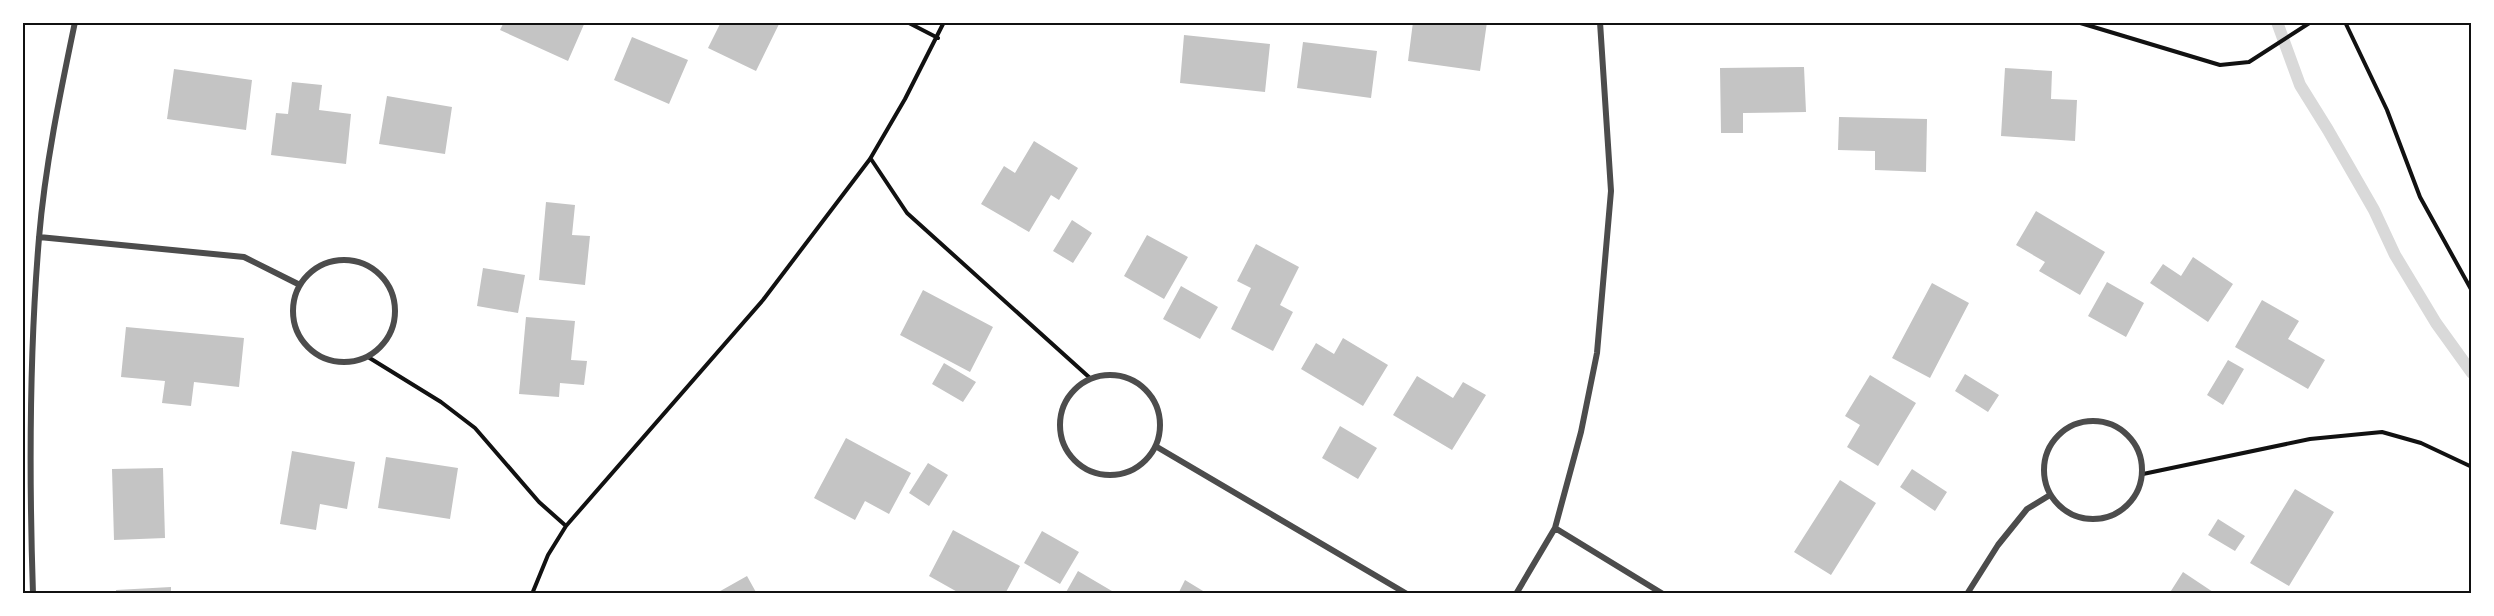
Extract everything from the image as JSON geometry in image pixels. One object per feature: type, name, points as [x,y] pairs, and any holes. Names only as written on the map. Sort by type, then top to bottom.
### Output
[{"type":"street","points":[[33,594],[29,477],[31,370],[39,237],[49,156],[75,22]]},
{"type":"street","points":[[1516,594],[1555,528],[1581,432],[1597,353],[1611,191],[1600,22]]},
{"type":"street","points":[[39,237],[244,257],[300,285]]},
{"type":"street","points":[[351,260],[367,266],[381,276],[392,293],[395,314],[391,333],[382,346],[368,357],[353,362],[337,363],[319,357],[307,347],[296,331],[293,301],[300,285],[312,270],[330,262],[351,260]]},
{"type":"street","points":[[1106,374],[1125,376],[1140,384],[1158,405],[1162,427],[1157,447],[1140,467],[1120,475],[1097,475],[1080,466],[1064,448],[1059,427],[1062,409],[1071,393],[1090,378],[1106,374]]},
{"type":"street","points":[[2087,420],[2101,421],[2126,432],[2139,452],[2143,474],[2139,491],[2127,507],[2104,518],[2086,519],[2068,513],[2050,495],[2044,474],[2045,459],[2052,441],[2068,427],[2087,420]]},
{"type":"street","points":[[1157,447],[1407,594]]},
{"type":"street","points":[[1967,594],[1998,545],[2027,509],[2050,495]]},
{"type":"street","points":[[1555,528],[1663,594]]},
{"type":"path","points":[[907,22],[938,38]]},
{"type":"path","points":[[532,594],[548,555],[566,526],[763,300],[870,159],[938,38],[944,22]]},
{"type":"path","points":[[2077,22],[2220,65],[2249,62],[2309,24]]},
{"type":"path","points":[[2345,22],[2387,110],[2420,197],[2472,291]]},
{"type":"path","points":[[870,159],[907,213],[1090,378]]},
{"type":"path","points":[[368,357],[441,402],[475,428],[539,502],[566,526]]},
{"type":"path","points":[[2143,474],[2310,439],[2382,432],[2421,443],[2472,467]]},
{"type":"building","points":[[504,22],[585,22],[568,61],[500,30]]},
{"type":"building","points":[[721,22],[780,22],[756,71],[708,48]]},
{"type":"building","points":[[1413,22],[1487,22],[1480,71],[1408,61]]},
{"type":"building","points":[[1184,35],[1270,44],[1265,92],[1180,83]]},
{"type":"building","points":[[632,37],[688,60],[669,104],[614,80]]},
{"type":"building","points":[[1303,42],[1377,51],[1371,98],[1297,88]]},
{"type":"building","points":[[1804,67],[1806,112],[1743,113],[1743,133],[1721,133],[1720,68]]},
{"type":"building","points":[[2005,68],[2052,71],[2051,99],[2077,100],[2075,141],[2001,136]]},
{"type":"building","points":[[174,69],[252,80],[246,130],[167,119]]},
{"type":"building","points":[[292,82],[322,85],[319,110],[351,114],[346,164],[271,155],[276,113],[288,114]]},
{"type":"building","points":[[387,96],[452,107],[445,154],[379,144]]},
{"type":"building","points":[[1839,117],[1927,119],[1926,172],[1875,170],[1875,151],[1838,150]]},
{"type":"building","points":[[1034,141],[1078,168],[1059,200],[1051,195],[1029,232],[981,204],[1004,166],[1015,173]]},
{"type":"building","points":[[546,202],[575,205],[572,235],[590,236],[585,285],[539,280]]},
{"type":"building","points":[[2036,211],[2105,252],[2080,295],[2039,271],[2045,262],[2016,245]]},
{"type":"building","points":[[1072,220],[1092,233],[1073,263],[1053,251]]},
{"type":"building","points":[[1147,235],[1188,257],[1164,299],[1124,276]]},
{"type":"building","points":[[1256,244],[1299,267],[1280,305],[1293,312],[1273,351],[1231,329],[1251,288],[1237,281]]},
{"type":"building","points":[[2193,257],[2233,284],[2208,322],[2150,283],[2163,264],[2181,276]]},
{"type":"building","points":[[483,268],[525,275],[518,313],[477,306]]},
{"type":"building","points":[[2107,282],[2144,303],[2126,337],[2088,316]]},
{"type":"building","points":[[1932,283],[1969,303],[1930,378],[1892,358]]},
{"type":"building","points":[[1181,286],[1218,307],[1200,339],[1163,319]]},
{"type":"building","points":[[923,290],[993,327],[970,372],[900,335]]},
{"type":"building","points":[[2262,300],[2299,321],[2288,339],[2325,360],[2308,389],[2235,347]]},
{"type":"building","points":[[526,317],[575,321],[571,360],[587,361],[584,385],[560,383],[559,397],[519,394]]},
{"type":"building","points":[[126,327],[244,338],[239,387],[194,382],[191,406],[162,403],[165,381],[121,377]]},
{"type":"building","points":[[1343,338],[1388,365],[1363,406],[1301,369],[1316,343],[1334,354]]},
{"type":"building","points":[[2228,360],[2244,369],[2223,405],[2207,395]]},
{"type":"building","points":[[944,363],[976,382],[963,402],[932,384]]},
{"type":"building","points":[[1965,374],[1999,395],[1988,412],[1955,391]]},
{"type":"building","points":[[1870,375],[1916,403],[1878,466],[1847,447],[1860,425],[1845,416]]},
{"type":"building","points":[[1417,376],[1453,398],[1463,382],[1486,395],[1452,450],[1393,415]]},
{"type":"building","points":[[1340,426],[1377,448],[1358,479],[1322,458]]},
{"type":"building","points":[[846,438],[911,473],[889,514],[865,501],[855,520],[814,498]]},
{"type":"building","points":[[292,451],[355,462],[347,509],[320,504],[316,530],[280,524]]},
{"type":"building","points":[[386,457],[458,468],[450,519],[378,508]]},
{"type":"building","points":[[928,463],[948,475],[929,506],[909,493]]},
{"type":"building","points":[[163,468],[165,538],[114,540],[112,469]]},
{"type":"building","points":[[1912,469],[1947,492],[1935,511],[1900,487]]},
{"type":"building","points":[[1840,480],[1876,503],[1831,575],[1794,552]]},
{"type":"building","points":[[2295,489],[2334,512],[2289,586],[2250,563]]},
{"type":"building","points":[[2218,519],[2245,536],[2235,551],[2208,535]]},
{"type":"building","points":[[953,530],[1020,566],[1005,594],[961,594],[929,576]]},
{"type":"building","points":[[1042,531],[1079,552],[1060,584],[1024,563]]},
{"type":"building","points":[[1078,571],[1117,594],[1065,594]]},
{"type":"building","points":[[2183,572],[2216,594],[2169,594]]},
{"type":"building","points":[[747,576],[757,594],[715,594]]},
{"type":"building","points":[[1185,580],[1208,594],[1178,594]]},
{"type":"building","points":[[171,587],[171,594],[116,594],[116,590]]},
{"type":"waterway","points":[[2277,22],[2300,85],[2374,210],[2395,255],[2436,323],[2472,373]]}]
